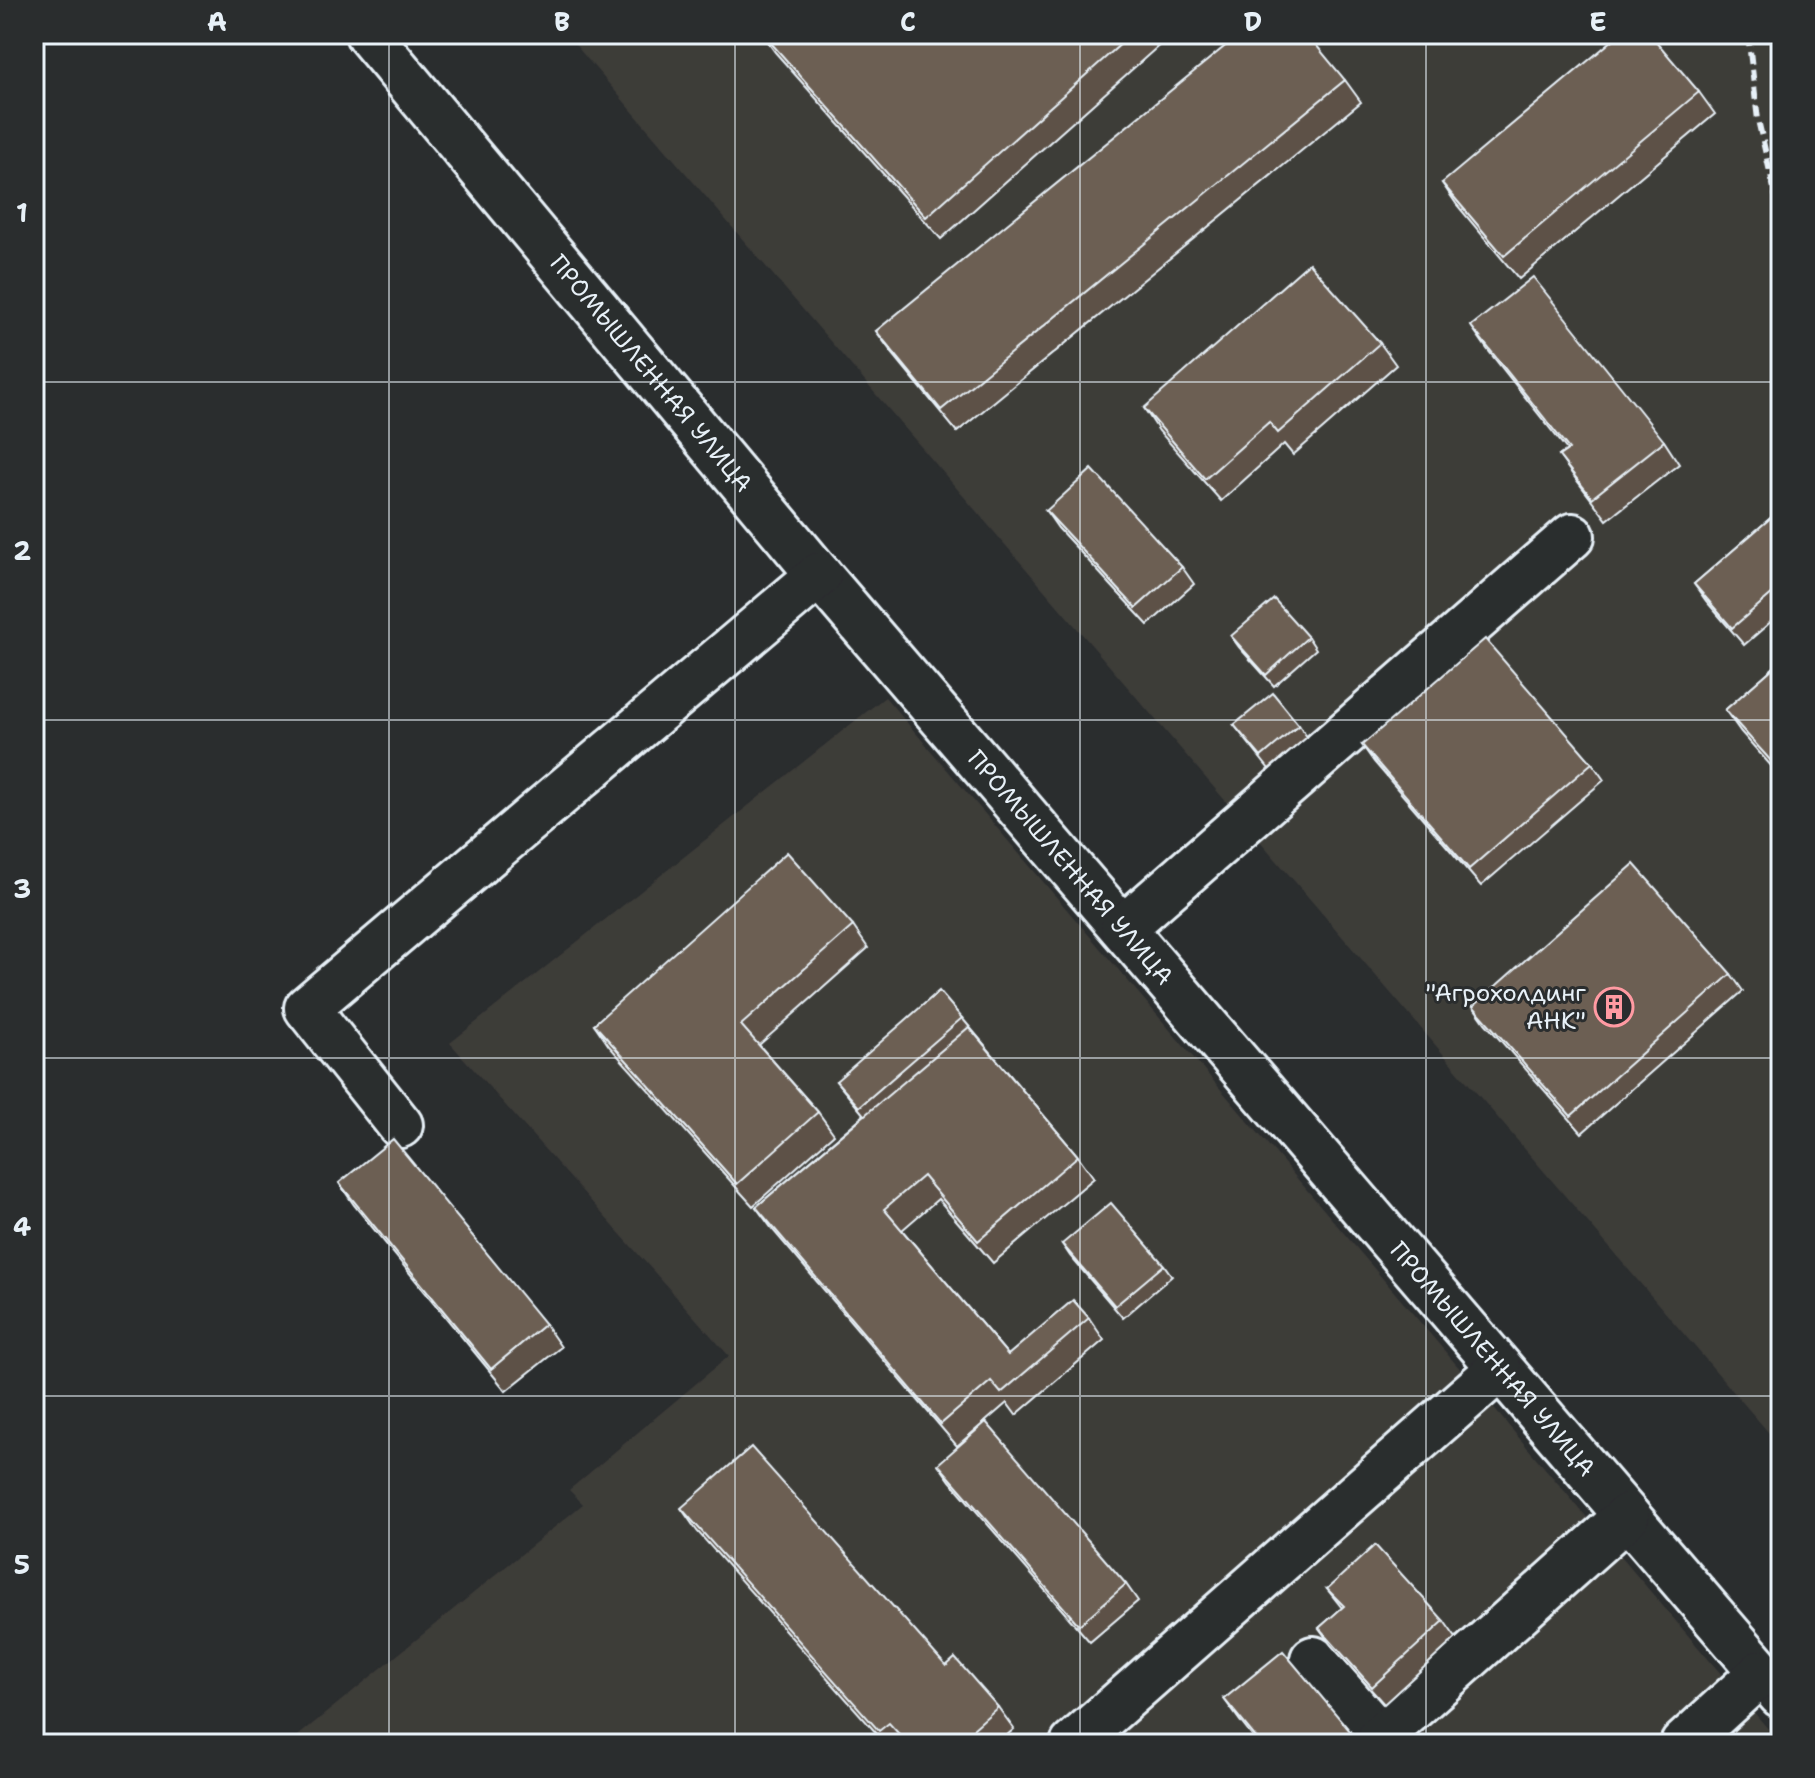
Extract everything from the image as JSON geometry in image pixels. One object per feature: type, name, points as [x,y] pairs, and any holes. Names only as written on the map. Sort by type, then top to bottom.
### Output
[{"type":"street","name":"ПРОМЫШЛЕННАЯ УЛИЦА","points":[[368,34],[819,575],[1771,1684]]},
{"type":"street","points":[[1123,928],[1572,536]]},
{"type":"street","points":[[400,1125],[307,1008],[819,575]]},
{"type":"street","points":[[1073,1744],[1499,1369]]},
{"type":"street","points":[[1313,1659],[1384,1741],[1627,1516]]},
{"type":"street","points":[[1683,1744],[1771,1684]]},
{"type":"shaded area","points":[[566,34],[1781,34],[1781,1447]]},
{"type":"shaded area","points":[[885,697],[1781,1744],[288,1744],[583,1504],[569,1490],[729,1356],[450,1043]]},
{"type":"building","points":[[763,34],[1132,34],[926,217]]},
{"type":"building","points":[[1240,34],[1307,34],[1345,80],[941,410],[876,331]]},
{"type":"building","points":[[1620,34],[1650,34],[1699,92],[1504,256],[1442,183]]},
{"type":"building","points":[[1309,263],[1380,343],[1278,433],[1269,422],[1205,479],[1144,408]]},
{"type":"building","points":[[1533,277],[1664,441],[1592,498],[1559,456],[1569,449],[1471,326]]},
{"type":"building","points":[[1092,469],[1182,567],[1136,608],[1046,511]]},
{"type":"building","points":[[1781,509],[1781,586],[1732,628],[1694,584]]},
{"type":"building","points":[[1274,599],[1308,637],[1266,675],[1231,636]]},
{"type":"building","points":[[1485,639],[1592,763],[1469,869],[1362,745]]},
{"type":"building","points":[[1781,661],[1781,772],[1725,710]]},
{"type":"building","points":[[1273,693],[1299,725],[1261,757],[1234,725]]},
{"type":"building","points":[[787,852],[853,926],[741,1025],[818,1112],[737,1184],[594,1024]]},
{"type":"building","name":"\"Агрохолдинг АНК\"","points":[[1634,864],[1731,974],[1571,1116],[1473,1006]]},
{"type":"building","points":[[939,991],[962,1018],[859,1107],[836,1081]]},
{"type":"building","points":[[969,1027],[1078,1156],[978,1241],[923,1176],[884,1209],[1008,1355],[1073,1300],[1089,1318],[1001,1393],[991,1381],[941,1424],[756,1207]]},
{"type":"building","points":[[393,1139],[545,1324],[491,1369],[339,1183]]},
{"type":"building","points":[[1111,1203],[1164,1265],[1115,1306],[1062,1244]]},
{"type":"building","points":[[986,1422],[1126,1584],[1079,1625],[938,1464]]},
{"type":"building","points":[[751,1447],[946,1666],[955,1658],[998,1707],[956,1744],[908,1744],[889,1723],[879,1731],[681,1508]]},
{"type":"building","points":[[1375,1545],[1444,1621],[1372,1687],[1319,1628],[1344,1606],[1327,1589]]},
{"type":"building","points":[[1283,1651],[1361,1744],[1261,1744],[1224,1699]]},
{"type":"building","points":[[1542,1736],[1549,1744],[1533,1744]]},
{"type":"railway","points":[[1748,34],[1758,120],[1781,219]]},
{"type":"place","name":"\"Агрохолдинг АНК\"","points":[[1614,1007]]}]
